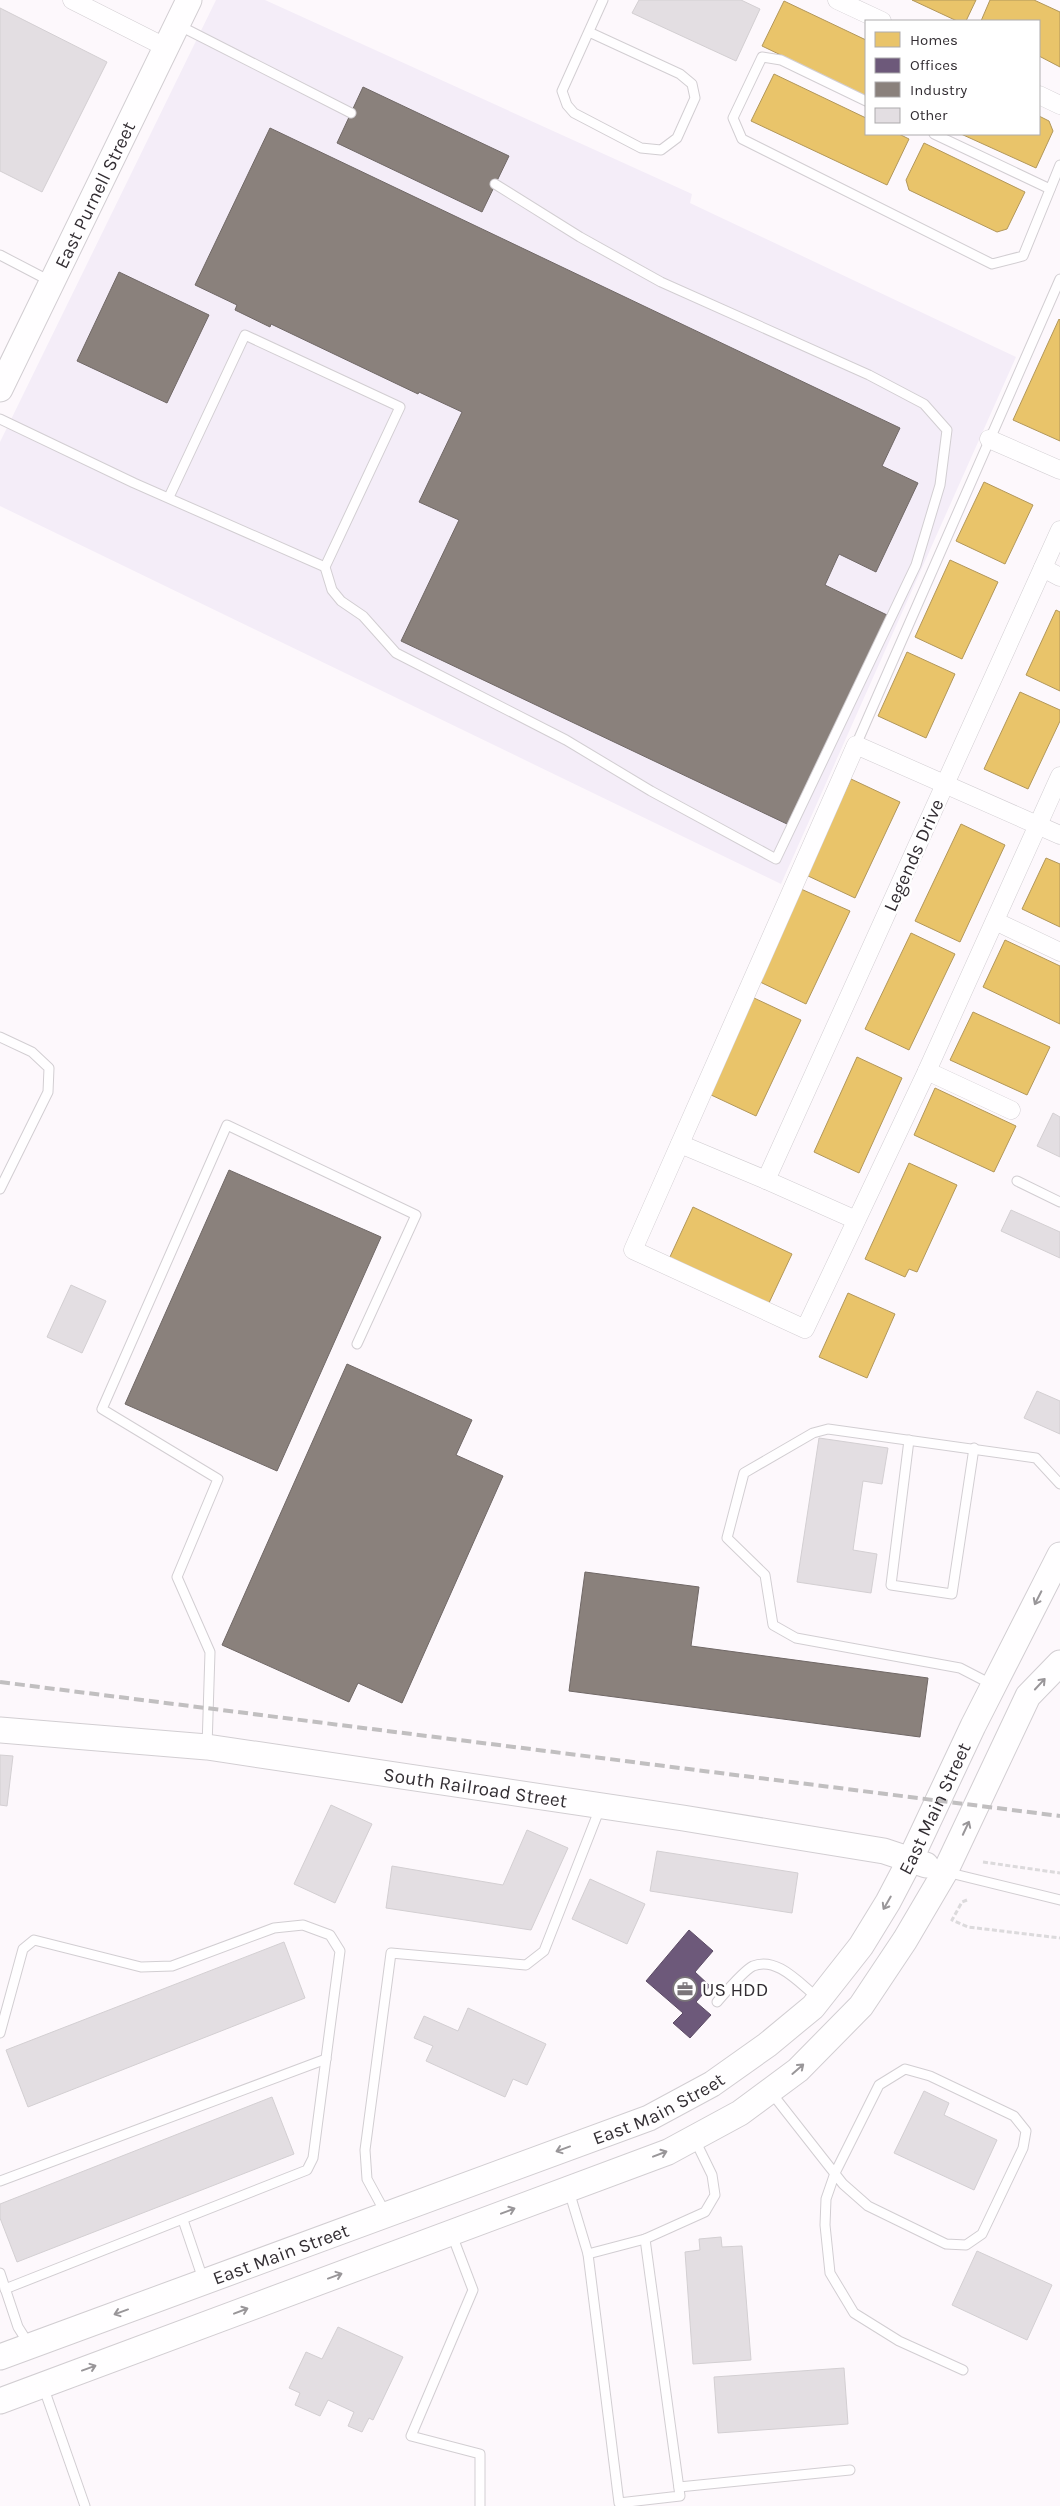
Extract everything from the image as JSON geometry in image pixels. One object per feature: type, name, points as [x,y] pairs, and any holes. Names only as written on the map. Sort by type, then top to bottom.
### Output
[{"type":"main road","name":"East Purnell Street","points":[[0,389],[189,0]]},
{"type":"main road","name":"East Main Street","points":[[0,2357],[656,2114],[712,2084],[767,2045],[813,2007],[861,1946],[888,1902],[1060,1555]]},
{"type":"main road","name":"East Main Street","points":[[0,2401],[668,2152],[740,2113],[798,2070],[861,2006],[905,1940],[945,1872],[1028,1696],[1060,1663]]},
{"type":"main road","name":"South Railroad Street","points":[[0,1730],[208,1747],[601,1806],[884,1851],[945,1872]]},
{"type":"main road","points":[[449,2191],[457,2230]]},
{"type":"main road","points":[[30,2346],[43,2385]]},
{"type":"street","points":[[72,0],[167,48]]},
{"type":"street","points":[[836,0],[880,20]]},
{"type":"street","points":[[1040,95],[1060,105]]},
{"type":"street","points":[[989,439],[1060,470]]},
{"type":"street","name":"Legends Drive","points":[[766,1180],[1060,530]]},
{"type":"street","points":[[1043,568],[1060,577]]},
{"type":"street","points":[[1060,776],[1038,825],[994,921],[927,1071],[806,1329],[633,1250],[856,745],[945,782],[1038,825],[1060,835]]},
{"type":"street","points":[[994,921],[1060,952]]},
{"type":"street","points":[[927,1071],[1011,1110]]},
{"type":"street","points":[[680,1144],[856,1220]]},
{"type":"lane","points":[[589,32],[680,74],[692,84],[695,98],[677,138],[661,150],[641,148],[574,113],[567,105],[562,92],[603,0]]},
{"type":"lane","points":[[177,25],[351,113]]},
{"type":"lane","points":[[865,101],[781,60],[762,57],[733,118],[742,139],[992,264],[1022,256],[1060,165]]},
{"type":"lane","points":[[936,135],[1050,189]]},
{"type":"lane","points":[[168,497],[245,335],[400,407],[325,567],[332,590],[341,601],[363,616],[396,653],[566,740],[651,791],[776,859],[916,565],[940,485],[947,430],[924,404],[869,375],[662,282],[580,237],[495,184]]},
{"type":"lane","points":[[0,255],[52,282]]},
{"type":"lane","points":[[856,745],[1060,279]]},
{"type":"lane","points":[[0,419],[325,567]]},
{"type":"lane","points":[[0,1037],[32,1052],[48,1068],[48,1092],[0,1189]]},
{"type":"lane","points":[[208,1747],[210,1652],[177,1578],[218,1479],[102,1409],[227,1125],[416,1215],[357,1344]]},
{"type":"lane","points":[[1017,1182],[1060,1202]]},
{"type":"lane","points":[[994,1685],[960,1668],[796,1638],[773,1625],[765,1575],[727,1538],[744,1473],[813,1433],[828,1429],[1036,1458],[1060,1484]]},
{"type":"lane","points":[[909,1440],[890,1586],[952,1594],[974,1448]]},
{"type":"lane","points":[[386,2214],[367,2179],[364,2150],[391,1953],[526,1965],[544,1951],[601,1806]]},
{"type":"lane","points":[[945,1872],[1060,1900]]},
{"type":"lane","points":[[0,2033],[23,1949],[34,1940],[141,1967],[172,1966],[274,1928],[303,1924],[330,1934],[340,1951],[313,2158],[307,2170],[5,2288]]},
{"type":"lane","points":[[716,2002],[752,1966],[769,1963],[782,1970],[819,1999]]},
{"type":"lane","points":[[0,2181],[326,2059]]},
{"type":"lane","points":[[770,2091],[835,2172],[868,2206],[946,2244],[966,2245],[982,2234],[1023,2148],[1026,2131],[1014,2116],[930,2076],[905,2069],[879,2085],[835,2172],[826,2199],[825,2216],[830,2273],[854,2313],[899,2341],[963,2370]]},
{"type":"lane","points":[[588,2254],[645,2239],[705,2212],[715,2195],[712,2175],[694,2138]]},
{"type":"lane","points":[[568,2188],[588,2254],[619,2503],[680,2496],[645,2239]]},
{"type":"lane","points":[[183,2220],[204,2282]]},
{"type":"lane","points":[[457,2230],[473,2290],[412,2436],[480,2454],[480,2506]]},
{"type":"lane","points":[[0,2273],[18,2327],[30,2346]]},
{"type":"lane","points":[[43,2385],[85,2506]]},
{"type":"lane","points":[[679,2486],[850,2470]]},
{"type":"path","points":[[983,1862],[1060,1872]]},
{"type":"path","points":[[967,1900],[962,1902],[952,1920],[968,1927],[1060,1938]]},
{"type":"shaded area","points":[[216,0],[265,0],[692,194],[690,203],[1016,357],[781,884],[0,506],[0,442]]},
{"type":"building: Homes","points":[[912,0],[976,0],[966,20],[955,20]]},
{"type":"building: Homes","points":[[990,0],[1034,0],[1060,12],[1060,67],[1040,57],[1040,20],[981,20]]},
{"type":"building: Homes","points":[[784,1],[865,40],[865,96],[762,46]]},
{"type":"building: Homes","points":[[774,74],[865,118],[865,135],[901,135],[909,139],[887,185],[751,121]]},
{"type":"building: Homes","points":[[1040,116],[1049,121],[1053,131],[1036,168],[963,135],[1040,135]]},
{"type":"building: Homes","points":[[924,143],[1025,192],[1007,229],[997,232],[909,190],[906,180]]},
{"type":"building: Homes","points":[[1060,320],[1060,441],[1013,420]]},
{"type":"building: Homes","points":[[984,482],[1033,505],[1005,564],[956,541]]},
{"type":"building: Homes","points":[[950,560],[998,582],[962,659],[915,637]]},
{"type":"building: Homes","points":[[1056,610],[1060,612],[1060,691],[1026,675]]},
{"type":"building: Homes","points":[[907,652],[955,674],[926,738],[878,716]]},
{"type":"building: Homes","points":[[1020,692],[1060,710],[1060,721],[1028,789],[984,769]]},
{"type":"building: Homes","points":[[851,779],[900,802],[855,898],[806,875]]},
{"type":"building: Homes","points":[[961,824],[1005,845],[960,942],[915,921]]},
{"type":"building: Homes","points":[[1046,858],[1060,864],[1060,927],[1022,909]]},
{"type":"building: Homes","points":[[801,889],[850,911],[806,1004],[758,981]]},
{"type":"building: Homes","points":[[911,933],[955,954],[909,1050],[865,1029]]},
{"type":"building: Homes","points":[[1005,940],[1060,966],[1060,1024],[983,987]]},
{"type":"building: Homes","points":[[754,998],[801,1020],[756,1116],[709,1094]]},
{"type":"building: Homes","points":[[973,1012],[1050,1047],[1027,1095],[950,1060]]},
{"type":"building: Homes","points":[[857,1057],[902,1078],[859,1173],[814,1152]]},
{"type":"building: Homes","points":[[935,1088],[1016,1126],[994,1172],[914,1135]]},
{"type":"building: Homes","points":[[909,1163],[957,1185],[917,1272],[909,1269],[905,1277],[865,1259]]},
{"type":"building: Homes","points":[[693,1207],[792,1254],[768,1305],[669,1259]]},
{"type":"building: Homes","points":[[848,1293],[895,1314],[867,1378],[819,1357]]},
{"type":"building: Offices","points":[[689,1930],[713,1951],[695,1972],[710,1986],[696,2002],[711,2015],[690,2038],[673,2023],[683,2013],[646,1981]]},
{"type":"building: Industry","points":[[363,87],[509,156],[482,212],[337,143]]},
{"type":"building: Industry","points":[[270,128],[900,428],[882,466],[918,483],[876,572],[839,554],[825,585],[887,615],[787,824],[401,641],[459,520],[419,502],[462,412],[419,392],[418,394],[271,324],[270,327],[235,310],[237,305],[195,285]]},
{"type":"building: Industry","points":[[119,272],[209,315],[167,403],[77,361]]},
{"type":"building: Industry","points":[[229,1170],[381,1237],[277,1471],[125,1404]]},
{"type":"building: Industry","points":[[347,1364],[472,1420],[456,1455],[503,1476],[402,1703],[358,1683],[349,1702],[222,1645]]},
{"type":"building: Industry","points":[[585,1572],[699,1587],[691,1646],[928,1678],[920,1737],[569,1691]]},
{"type":"building: Other","points":[[639,0],[741,0],[760,9],[736,61],[632,13]]},
{"type":"building: Other","points":[[0,8],[107,62],[42,192],[0,171]]},
{"type":"building: Other","points":[[1053,1113],[1060,1117],[1060,1157],[1037,1146]]},
{"type":"building: Other","points":[[1011,1210],[1060,1232],[1060,1258],[1001,1231]]},
{"type":"building: Other","points":[[71,1285],[106,1301],[82,1353],[47,1337]]},
{"type":"building: Other","points":[[1037,1391],[1060,1401],[1060,1434],[1024,1418]]},
{"type":"building: Other","points":[[819,1438],[888,1448],[882,1484],[863,1481],[853,1550],[877,1554],[871,1593],[797,1582]]},
{"type":"building: Other","points":[[0,1755],[13,1756],[7,1806],[0,1805]]},
{"type":"building: Other","points":[[331,1805],[372,1824],[335,1903],[294,1884]]},
{"type":"building: Other","points":[[527,1830],[568,1848],[531,1930],[386,1908],[392,1866],[503,1885]]},
{"type":"building: Other","points":[[657,1851],[798,1873],[792,1913],[650,1891]]},
{"type":"building: Other","points":[[590,1879],[645,1904],[627,1944],[572,1919]]},
{"type":"building: Other","points":[[284,1942],[305,1998],[28,2107],[6,2050]]},
{"type":"building: Other","points":[[468,2008],[546,2044],[527,2085],[513,2079],[505,2097],[426,2061],[433,2046],[414,2038],[424,2016],[458,2031]]},
{"type":"building: Other","points":[[924,2091],[949,2103],[944,2115],[997,2140],[974,2190],[894,2153]]},
{"type":"building: Other","points":[[272,2097],[294,2154],[17,2262],[0,2218],[0,2204]]},
{"type":"building: Other","points":[[721,2237],[722,2247],[742,2246],[751,2360],[693,2364],[685,2252],[700,2250],[699,2239]]},
{"type":"building: Other","points":[[977,2251],[1052,2285],[1027,2340],[952,2305]]},
{"type":"building: Other","points":[[338,2327],[403,2357],[373,2420],[369,2418],[362,2432],[348,2426],[354,2412],[328,2400],[320,2416],[295,2405],[300,2393],[289,2388],[306,2352],[322,2359]]},
{"type":"building: Other","points":[[844,2368],[848,2424],[718,2433],[714,2377]]},
{"type":"railway","points":[[0,1682],[1060,1816]]},
{"type":"place","name":"US HDD","points":[[685,1989]]}]
